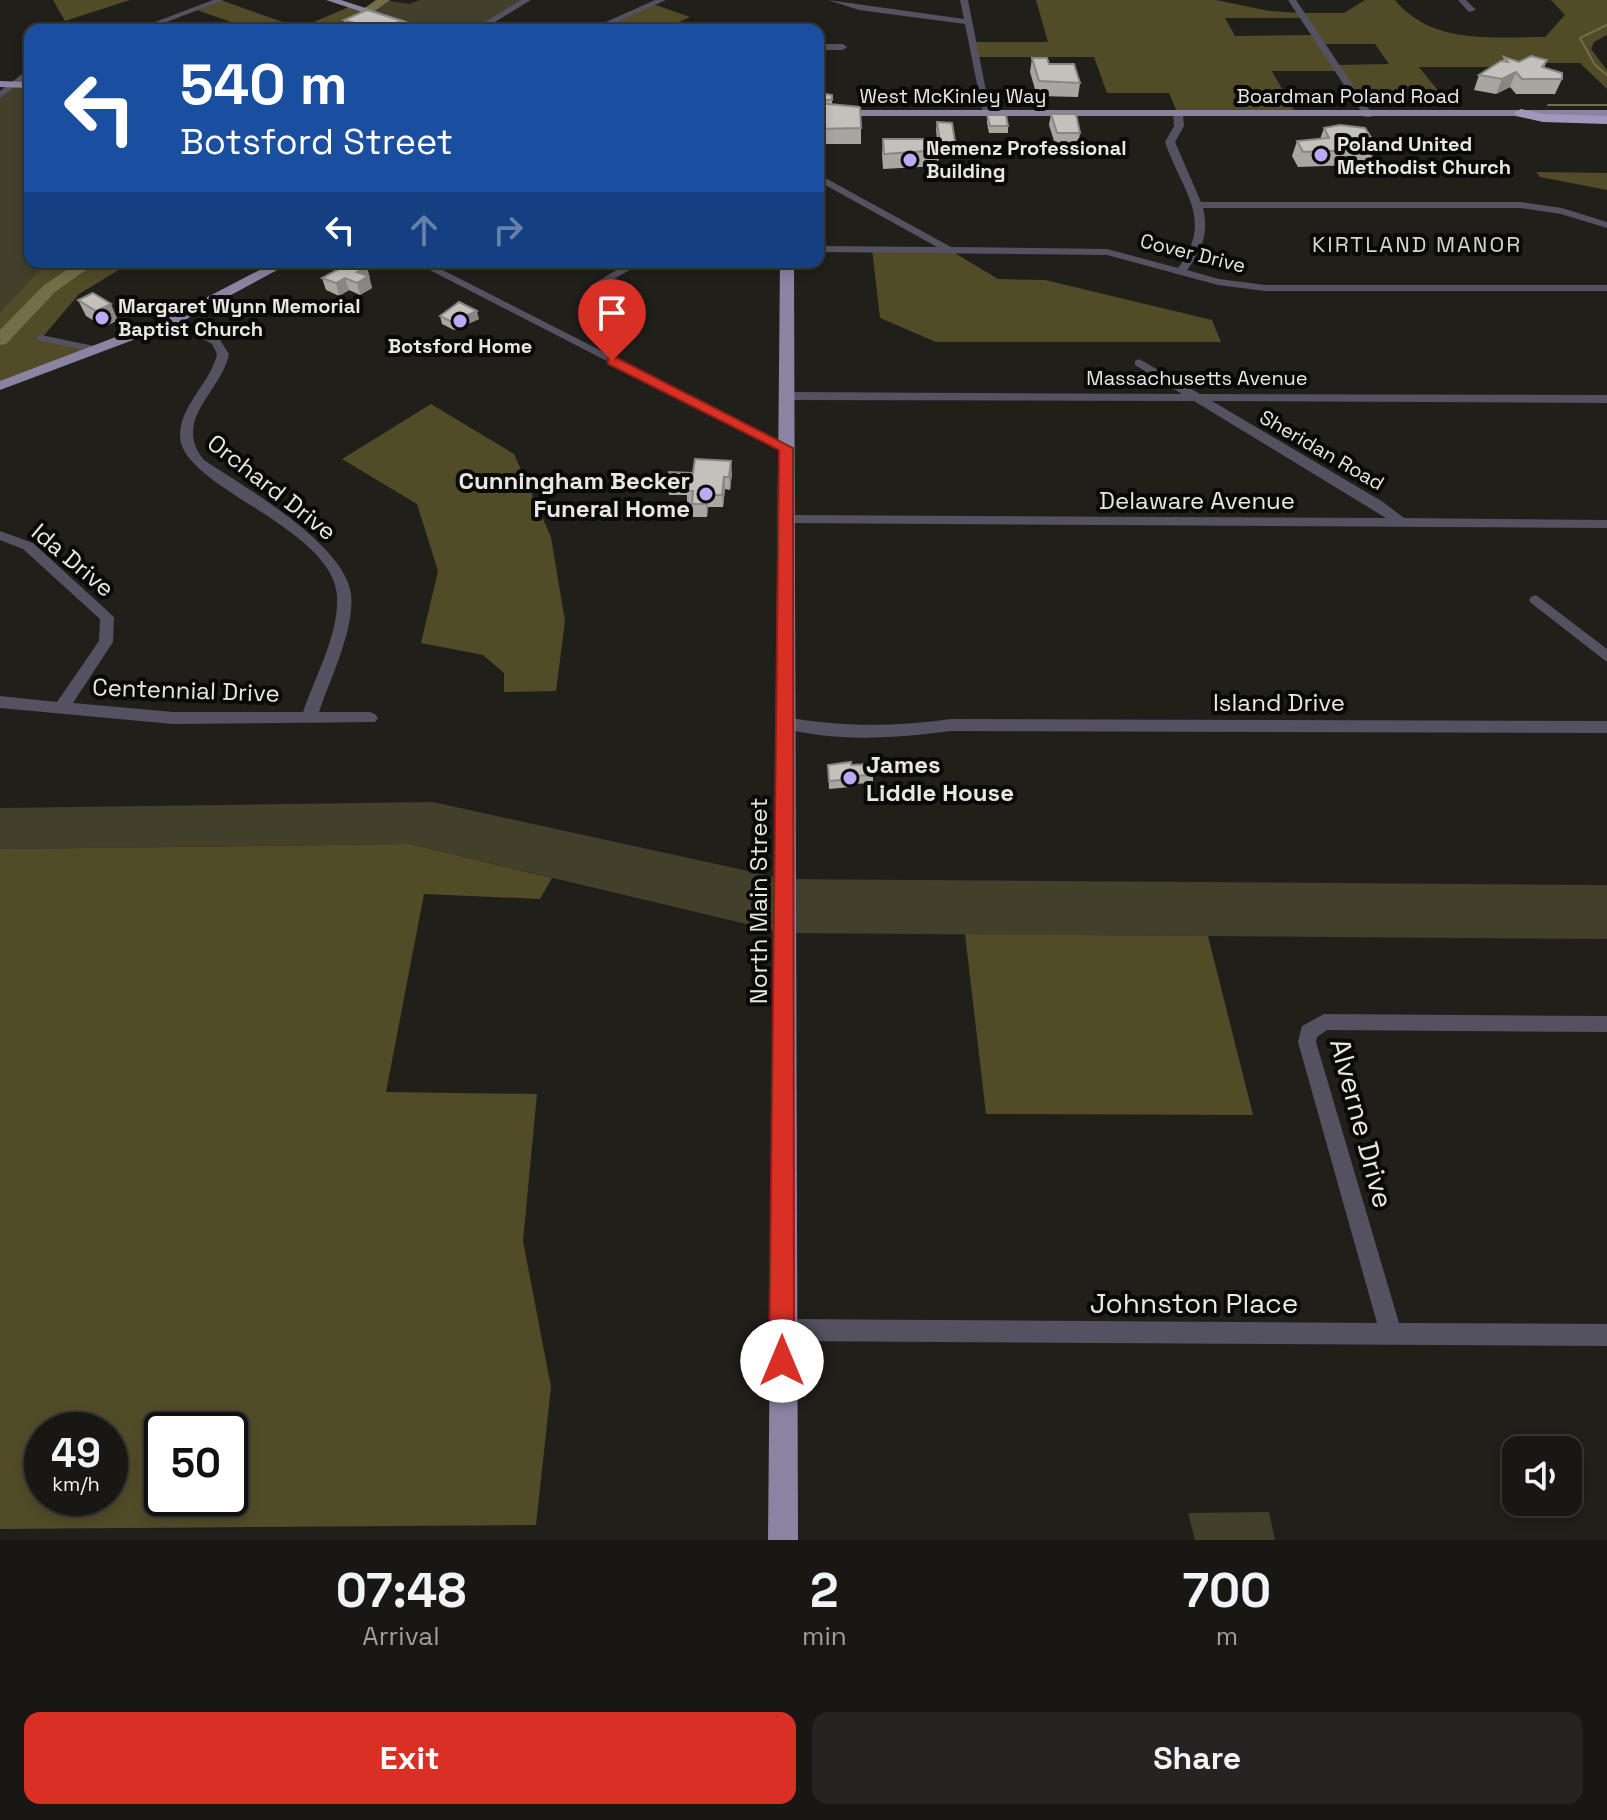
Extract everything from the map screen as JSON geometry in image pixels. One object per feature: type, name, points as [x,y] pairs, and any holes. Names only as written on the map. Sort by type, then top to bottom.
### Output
[{"type":"highway","points":[[1521,113],[1543,118],[1607,120]]},
{"type":"main road","points":[[331,0],[408,24]]},
{"type":"main road","name":"West McKinley Way","points":[[824,113],[1088,114]]},
{"type":"main road","name":"Boardman Poland Road","points":[[1088,114],[1607,113]]},
{"type":"main road","points":[[0,386],[176,319],[274,268]]},
{"type":"main road","name":"North Main Street","points":[[783,1540],[787,268]]},
{"type":"street","points":[[154,24],[220,0]]},
{"type":"street","points":[[486,24],[527,0]]},
{"type":"street","points":[[606,24],[662,0]]},
{"type":"street","points":[[832,0],[854,8],[968,22]]},
{"type":"street","points":[[964,0],[988,114]]},
{"type":"street","points":[[1292,0],[1368,115]]},
{"type":"street","points":[[1462,0],[1472,10]]},
{"type":"street","points":[[824,47],[843,47]]},
{"type":"street","points":[[0,95],[5,84],[24,74]]},
{"type":"street","points":[[1178,114],[1179,126],[1170,142],[1202,223],[1203,239],[1195,255],[1180,272]]},
{"type":"street","points":[[824,181],[948,249]]},
{"type":"street","points":[[1195,205],[1521,205],[1562,211],[1607,225]]},
{"type":"street","name":"Cover Drive","points":[[824,249],[1107,252],[1218,282],[1265,288],[1607,288]]},
{"type":"street","points":[[431,268],[786,448]]},
{"type":"street","points":[[595,286],[627,268]]},
{"type":"street","name":"Orchard Drive","points":[[176,319],[216,342],[223,354],[221,364],[187,423],[185,438],[188,451],[199,463],[318,548],[339,575],[343,611],[309,718]]},
{"type":"street","points":[[41,338],[94,349]]},
{"type":"street","name":"Sheridan Road","points":[[1139,363],[1378,505],[1401,523]]},
{"type":"street","name":"Massachusetts Avenue","points":[[787,396],[1607,399]]},
{"type":"street","name":"Delaware Avenue","points":[[786,519],[1607,524]]},
{"type":"street","name":"Ida Drive","points":[[0,535],[28,546],[107,617],[106,642],[61,708]]},
{"type":"street","points":[[1536,600],[1607,657]]},
{"type":"street","name":"Centennial Drive","points":[[0,702],[173,718],[370,718]]},
{"type":"street","name":"Island Drive","points":[[785,723],[812,729],[924,729],[951,725],[1607,727]]},
{"type":"street","name":"Alverne Drive","points":[[1391,1334],[1307,1042],[1309,1032],[1324,1022],[1607,1024]]},
{"type":"street","name":"Johnston Place","points":[[782,1330],[1607,1335]]},
{"type":"shaded area","points":[[53,0],[130,0],[65,21]]},
{"type":"shaded area","points":[[220,0],[289,24],[237,24],[194,9]]},
{"type":"shaded area","points":[[384,0],[409,4],[420,0],[527,0],[486,24],[408,24],[368,12]]},
{"type":"shaded area","points":[[384,0],[349,24],[309,24],[351,6],[360,9]]},
{"type":"shaded area","points":[[1036,0],[1216,0],[1269,11],[1344,13],[1365,0],[1395,0],[1410,15],[1427,25],[1464,35],[1504,38],[1545,37],[1565,15],[1551,0],[1607,0],[1607,35],[1594,42],[1591,49],[1607,70],[1607,89],[1580,63],[1539,63],[1542,67],[1419,67],[1445,99],[1428,103],[1367,102],[1339,71],[1272,71],[1296,114],[1178,114],[1169,93],[1107,93],[1094,57],[976,57],[973,42],[1048,42]],"holes":[[[1225,18],[1303,18],[1314,35],[1235,36]],[[1322,44],[1375,44],[1389,64],[1335,65]]]},
{"type":"shaded area","points":[[653,4],[690,17],[674,24],[606,24]]},
{"type":"shaded area","points":[[11,84],[24,85],[24,268],[41,268],[0,312],[0,95]]},
{"type":"shaded area","points":[[1536,172],[1607,173],[1607,190],[1540,177]]},
{"type":"shaded area","points":[[872,249],[948,249],[998,279],[1045,280],[1212,320],[1221,342],[936,342],[880,318]]},
{"type":"shaded area","points":[[41,268],[122,268],[79,294],[41,339],[94,349],[0,386],[0,312]]},
{"type":"shaded area","points":[[431,404],[514,454],[551,537],[565,621],[556,691],[504,692],[504,673],[483,655],[421,643],[438,571],[417,504],[342,459]]},
{"type":"shaded area","points":[[433,802],[784,879],[1607,885],[1607,939],[784,933],[410,844],[0,849],[0,808]]},
{"type":"shaded area","points":[[410,844],[552,878],[540,899],[424,894],[386,1092],[537,1094],[523,1241],[551,1387],[536,1525],[0,1529],[0,849]]},
{"type":"shaded area","points":[[965,934],[1208,936],[1253,1115],[986,1114]]},
{"type":"shaded area","points":[[1269,1512],[1275,1540],[1195,1540],[1188,1513]]},
{"type":"building","points":[[367,10],[403,21],[352,24],[344,20]]},
{"type":"building","points":[[1531,56],[1547,60],[1542,67],[1562,73],[1562,79],[1522,79],[1516,72],[1502,79],[1479,75],[1501,61],[1508,62],[1504,57],[1519,62]]},
{"type":"building","points":[[1032,58],[1047,58],[1049,64],[1074,64],[1080,83],[1039,81]]},
{"type":"building","points":[[824,94],[832,95],[832,100],[824,100]]},
{"type":"building","points":[[824,104],[860,107],[861,128],[824,129]]},
{"type":"building","points":[[1051,114],[1076,114],[1080,133],[1057,133]]},
{"type":"building","points":[[987,115],[1006,115],[1008,126],[990,126]]},
{"type":"building","points":[[937,122],[952,123],[955,142],[940,142]]},
{"type":"building","points":[[1340,125],[1365,128],[1376,145],[1355,145],[1358,150],[1303,152],[1297,141],[1329,138],[1324,128]]},
{"type":"building","points":[[883,139],[938,139],[940,150],[884,154]]},
{"type":"building","points":[[341,268],[364,268],[357,272],[368,276],[357,283],[345,278],[336,283],[322,278]]},
{"type":"building","points":[[93,293],[111,304],[96,311],[78,300]]},
{"type":"building","points":[[459,302],[477,311],[452,322],[440,316]]},
{"type":"building","points":[[695,459],[731,461],[729,477],[724,477],[722,495],[707,495],[706,504],[692,504],[693,491],[686,491],[688,483],[667,483],[669,472],[693,473]]},
{"type":"building","points":[[851,762],[851,765],[872,764],[873,775],[829,781],[828,765]]},
{"type":"waterway","points":[[349,24],[384,0]]},
{"type":"waterway","points":[[1607,25],[1580,38],[1595,65],[1607,75]]},
{"type":"waterway","points":[[1548,105],[1607,105]]},
{"type":"waterway","points":[[0,340],[49,289],[80,268]]},
{"type":"place","name":"Poland United Methodist Church","points":[[1321,155]]},
{"type":"place","name":"Nemenz Professional Building","points":[[910,160]]},
{"type":"place","name":"Margaret Wynn Memorial Baptist Church","points":[[102,318]]},
{"type":"place","name":"Botsford Home","points":[[460,321]]},
{"type":"place","name":"Cunningham Becker Funeral Home","points":[[706,494]]},
{"type":"place","name":"James Liddle House","points":[[850,778]]},
{"type":"district","name":"KIRTLAND MANOR","points":[[1417,244]]},
{"type":"route","points":[[612,361],[786,448],[782,1361]]}]
